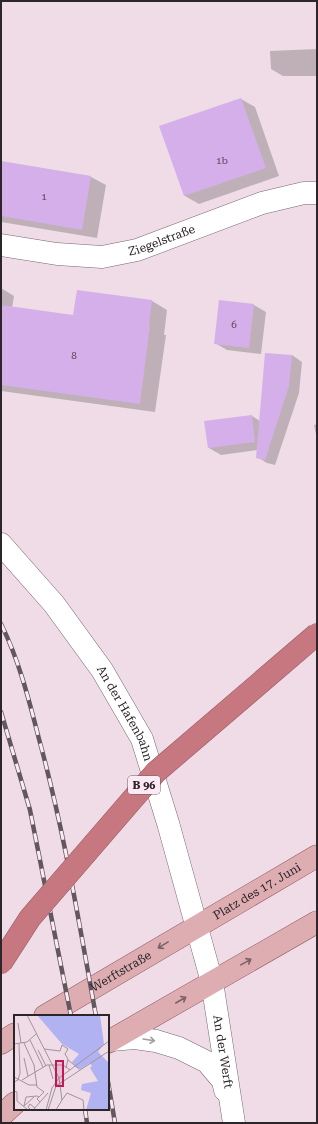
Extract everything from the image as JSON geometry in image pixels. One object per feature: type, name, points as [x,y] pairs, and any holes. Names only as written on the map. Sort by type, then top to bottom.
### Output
[{"type":"highway","name":"B 96","points":[[1,963],[30,918],[156,772],[317,634]]},
{"type":"main road","name":"Platz des 17. Juni","points":[[197,926],[317,856]]},
{"type":"main road","points":[[109,1041],[317,922]]},
{"type":"main road","name":"Werftstraße","points":[[47,1015],[197,926]]},
{"type":"main road","points":[[1,1043],[14,1035]]},
{"type":"main road","points":[[1,1116],[14,1104]]},
{"type":"street","name":"Ziegelstraße","points":[[1,245],[57,254],[102,257],[137,250],[262,204],[304,193],[317,193]]},
{"type":"street","name":"An der Hafenbahn","points":[[1,544],[54,604],[76,634],[102,670],[142,739],[212,982]]},
{"type":"street","name":"An der Werft","points":[[212,982],[234,1123]]},
{"type":"street","points":[[109,1041],[135,1038],[156,1041],[179,1048],[207,1062],[223,1081],[234,1123]]},
{"type":"building","points":[[241,98],[266,168],[184,196],[159,126]]},
{"type":"building","points":[[1,161],[91,176],[82,230],[1,216]]},
{"type":"building","points":[[77,290],[152,300],[140,404],[1,385],[1,305],[73,315]]},
{"type":"building","points":[[219,300],[254,304],[249,348],[214,344]]},
{"type":"building","points":[[265,353],[292,355],[289,386],[265,460],[256,458]]},
{"type":"building","points":[[252,415],[255,442],[208,448],[204,421]]},
{"type":"railway","points":[[1,624],[23,680],[48,773],[70,877],[96,1015]]},
{"type":"railway","points":[[1,712],[30,810],[71,1015]]},
{"type":"railway","points":[[109,1088],[115,1123]]},
{"type":"railway","points":[[85,1110],[87,1123]]}]
